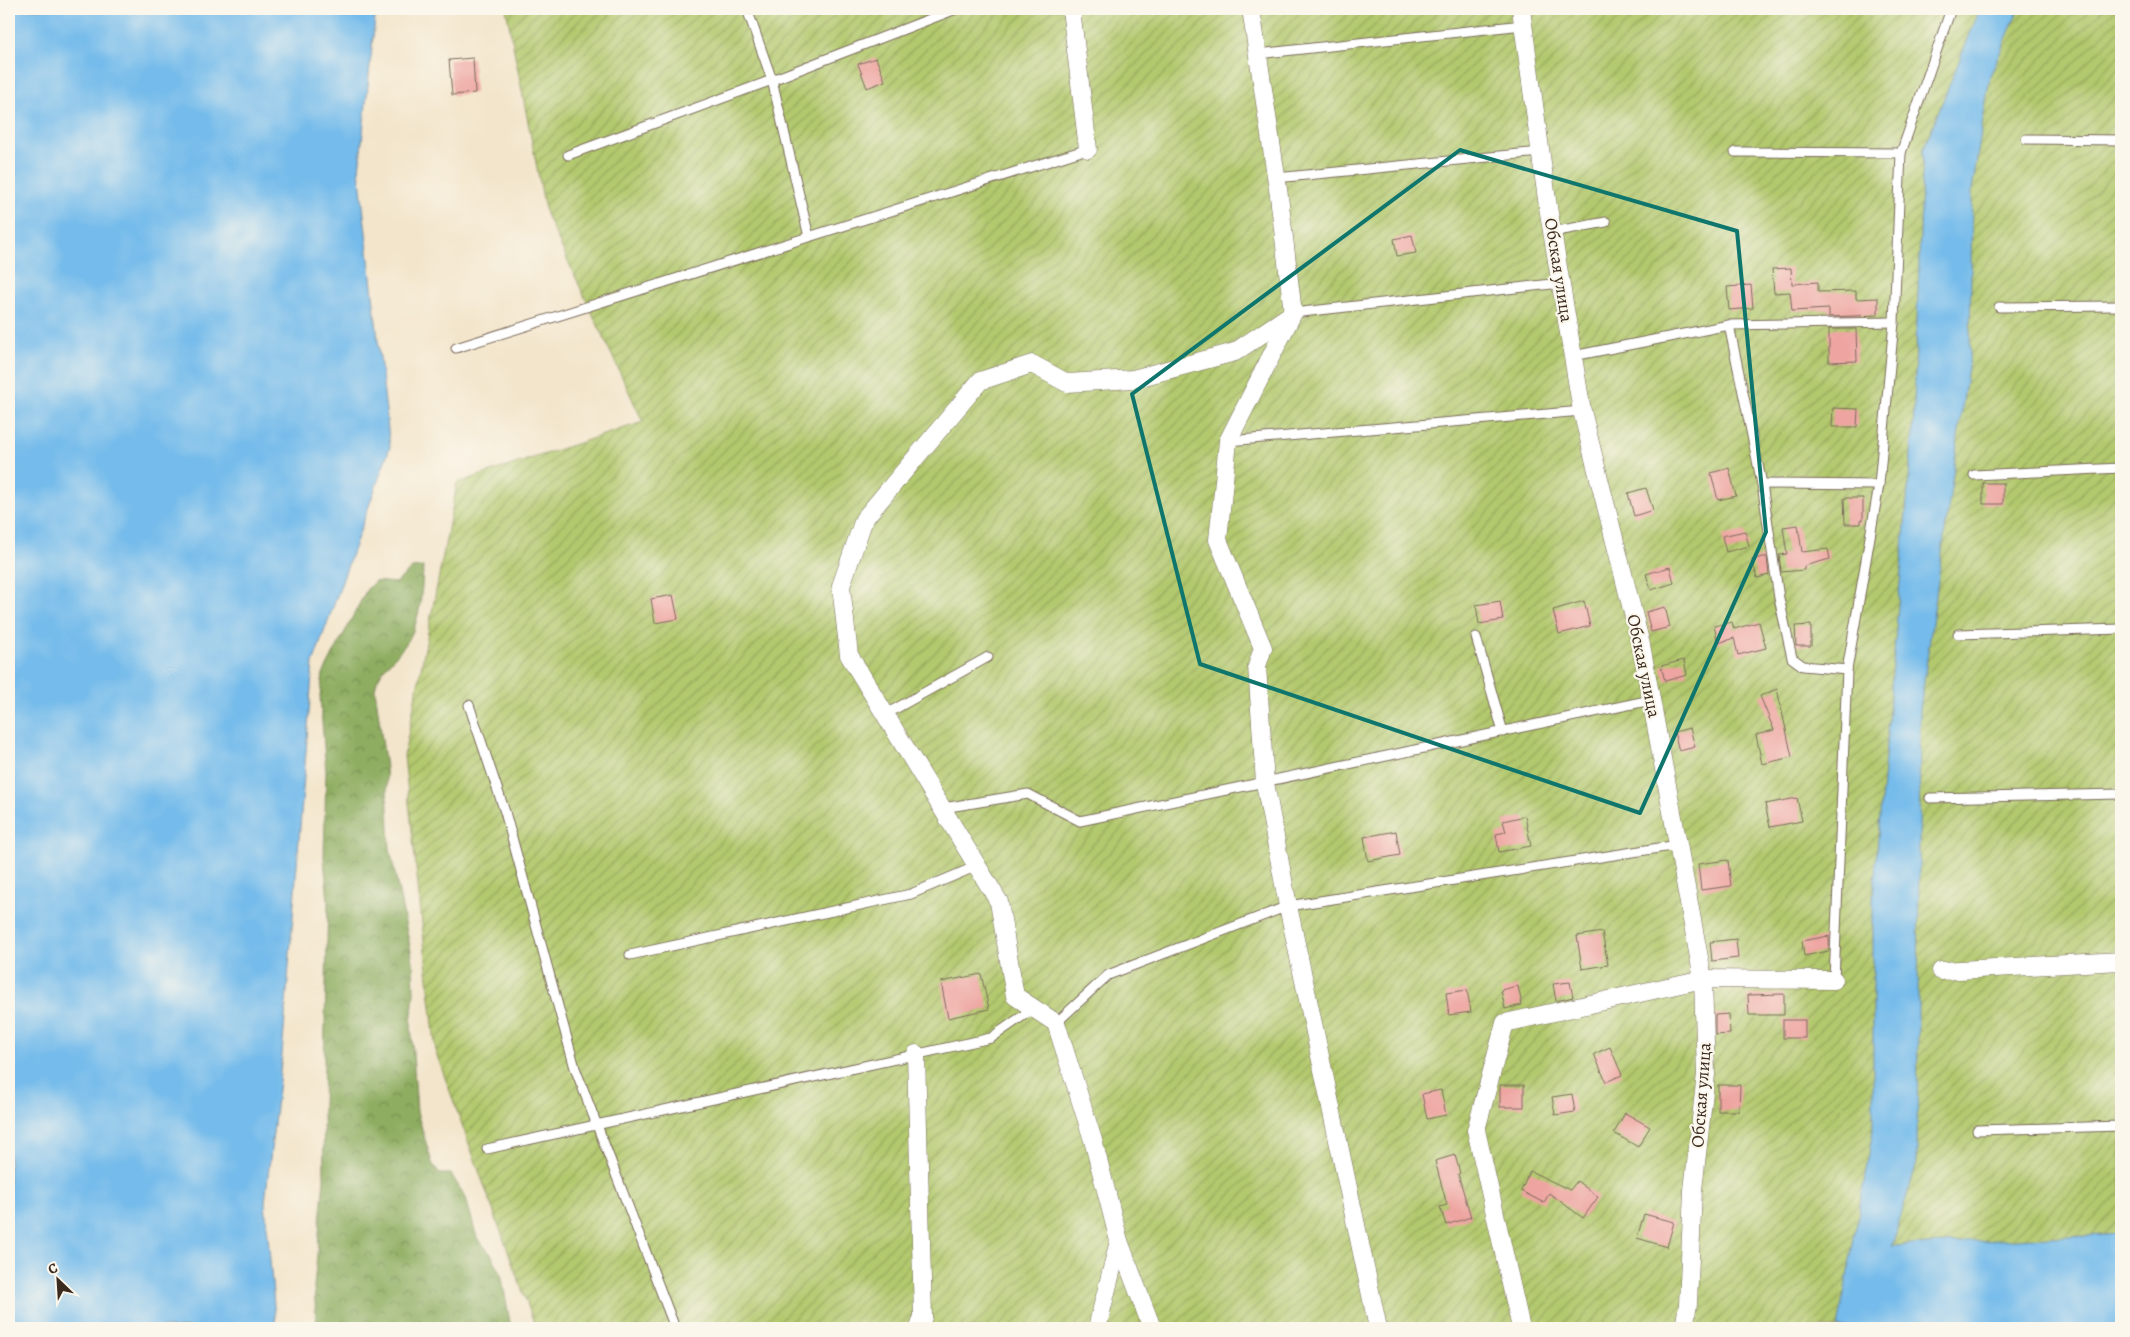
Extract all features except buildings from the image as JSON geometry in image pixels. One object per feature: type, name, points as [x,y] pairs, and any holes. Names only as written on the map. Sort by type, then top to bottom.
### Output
[{"type":"street","points":[[1070,9],[1088,149]]},
{"type":"street","points":[[1251,9],[1276,178],[1292,313],[1228,441],[1218,540],[1263,648],[1257,666],[1265,783],[1288,906],[1378,1328]]},
{"type":"street","name":"Обская улица","points":[[1522,17],[1552,232],[1582,411],[1641,645],[1703,979],[1706,1074],[1693,1190],[1688,1304],[1684,1328]]},
{"type":"street","points":[[1152,1328],[1119,1241],[1093,1140],[1056,1022],[1015,996],[999,902],[849,655],[841,586],[864,519],[980,381],[1032,364],[1067,383],[1133,379],[1235,352],[1292,313]]},
{"type":"street","points":[[1941,971],[2121,961]]},
{"type":"street","points":[[1521,1328],[1476,1130],[1505,1023],[1703,979],[1834,980]]},
{"type":"street","points":[[916,1054],[923,1317],[919,1328]]},
{"type":"street","points":[[1097,1328],[1119,1241]]},
{"type":"lane","points":[[747,9],[772,80],[809,237]]},
{"type":"lane","points":[[568,155],[772,80],[956,9]]},
{"type":"lane","points":[[1834,980],[1847,670],[1879,485],[1894,322],[1901,154],[1951,9]]},
{"type":"lane","points":[[1258,54],[1522,17]]},
{"type":"lane","points":[[2026,139],[2121,140]]},
{"type":"lane","points":[[456,348],[1088,149]]},
{"type":"lane","points":[[1276,178],[1540,152]]},
{"type":"lane","points":[[1735,152],[1901,154]]},
{"type":"lane","points":[[1552,232],[1606,222]]},
{"type":"lane","points":[[1292,313],[1561,283]]},
{"type":"lane","points":[[1999,308],[2121,306]]},
{"type":"lane","points":[[1573,356],[1729,325],[1894,322]]},
{"type":"lane","points":[[1729,325],[1762,484],[1779,598],[1792,658],[1803,666],[1847,670]]},
{"type":"lane","points":[[1228,441],[1582,411]]},
{"type":"lane","points":[[1974,474],[2121,468]]},
{"type":"lane","points":[[1762,484],[1879,485]]},
{"type":"lane","points":[[1958,634],[2121,629]]},
{"type":"lane","points":[[1476,637],[1503,732]]},
{"type":"lane","points":[[886,714],[988,658]]},
{"type":"lane","points":[[943,808],[1028,794],[1080,821],[1651,700]]},
{"type":"lane","points":[[469,705],[505,812],[574,1068],[675,1328]]},
{"type":"lane","points":[[1930,798],[2121,794]]},
{"type":"lane","points":[[1056,1022],[1108,975],[1288,906],[1678,845]]},
{"type":"lane","points":[[630,955],[912,894],[977,866]]},
{"type":"lane","points":[[487,1149],[991,1038],[1034,1008]]},
{"type":"lane","points":[[1976,1130],[2121,1126]]},
{"type":"highlighted area","points":[[1460,150],[1737,231],[1766,532],[1640,813],[1200,664],[1132,394]]},
{"type":"green space","points":[[506,9],[2121,9],[2121,1328],[536,1328],[436,1053],[404,756],[457,483],[643,422],[546,214]]},
{"type":"green space","points":[[423,567],[420,604],[413,631],[405,645],[380,675],[375,689],[386,768],[390,849],[413,961],[414,993],[411,1024],[417,1112],[432,1163],[440,1174],[451,1174],[466,1198],[477,1238],[491,1254],[501,1273],[511,1328],[317,1328],[314,1287],[324,1179],[323,1106],[328,901],[324,858],[326,772],[320,696],[323,674],[367,589],[375,581],[396,583],[412,568]]},
{"type":"water","points":[[9,9],[376,9],[359,170],[390,447],[313,663],[282,1055],[265,1202],[276,1328],[9,1328]]},
{"type":"water","points":[[1980,9],[2019,9],[1990,76],[1972,190],[1970,352],[1920,710],[1917,1162],[1892,1246],[2121,1233],[2121,1328],[1838,1328],[1873,1131],[1873,896],[1913,432],[1923,150]]}]
